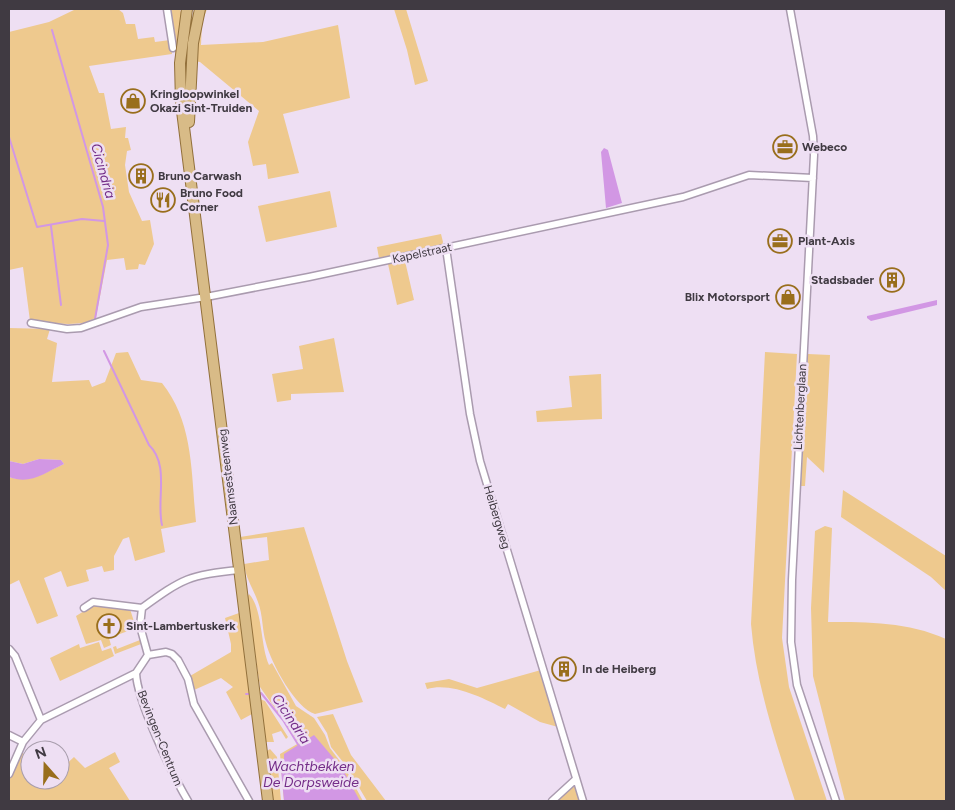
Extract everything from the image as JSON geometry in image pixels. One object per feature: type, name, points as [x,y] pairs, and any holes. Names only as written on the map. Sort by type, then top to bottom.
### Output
[{"type":"main road","points":[[194,32],[195,9]]},
{"type":"main road","name":"Naamsesteenweg","points":[[188,152],[189,94],[194,32],[200,9]]},
{"type":"main road","name":"Naamsesteenweg","points":[[185,11],[180,63],[180,90],[268,801]]},
{"type":"street","points":[[167,9],[173,48]]},
{"type":"street","name":"Lichtenberglaan","points":[[790,9],[813,136],[813,178],[790,642],[797,686],[836,801]]},
{"type":"street","name":"Kapelstraat","points":[[31,323],[81,328],[131,310],[206,298],[683,197],[749,175],[813,178]]},
{"type":"street","name":"Heibergweg","points":[[446,248],[470,414],[478,453],[583,801]]},
{"type":"street","points":[[84,608],[89,600],[142,608],[188,578],[208,573],[240,570]]},
{"type":"street","points":[[142,608],[140,626],[148,655],[166,652],[172,654],[178,660],[188,679],[194,704],[249,801]]},
{"type":"street","points":[[9,649],[16,656],[41,720]]},
{"type":"street","name":"Bevingen-Centrum","points":[[25,740],[41,720],[136,673],[148,655]]},
{"type":"street","name":"Bevingen-Centrum","points":[[136,673],[141,693],[176,781],[188,801]]},
{"type":"street","name":"Bevingen-Centrum","points":[[9,774],[20,749]]},
{"type":"street","points":[[552,801],[576,779]]},
{"type":"shaded area","points":[[76,9],[118,9],[123,13],[126,24],[135,24],[138,39],[154,37],[155,42],[170,40],[172,54],[89,66],[99,93],[104,93],[111,129],[126,127],[125,138],[128,138],[131,150],[127,151],[125,165],[129,192],[142,221],[150,220],[154,244],[145,265],[139,264],[138,269],[126,270],[124,258],[107,260],[96,317],[90,321],[64,324],[30,321],[23,267],[9,270],[9,32],[49,22]]},
{"type":"shaded area","points":[[169,9],[180,9],[182,16],[176,59]]},
{"type":"shaded area","points":[[202,9],[207,9],[202,23],[201,45],[263,42],[338,25],[350,98],[283,114],[299,173],[268,179],[266,164],[253,166],[248,142],[259,111],[200,62],[194,61]]},
{"type":"shaded area","points":[[394,9],[406,9],[428,81],[415,85],[407,50]]},
{"type":"shaded area","points":[[330,191],[337,227],[266,242],[258,206]]},
{"type":"shaded area","points":[[441,234],[442,245],[379,258],[377,247]]},
{"type":"shaded area","points":[[405,261],[414,300],[397,305],[388,264]]},
{"type":"shaded area","points":[[9,328],[50,329],[47,339],[57,343],[52,382],[89,380],[92,387],[105,382],[116,353],[128,352],[141,380],[162,383],[172,398],[186,432],[191,467],[196,522],[161,529],[165,552],[135,561],[129,537],[123,539],[114,556],[114,570],[104,572],[102,566],[86,570],[89,581],[67,587],[61,571],[44,578],[58,616],[37,624],[19,580],[9,585],[9,477],[17,479],[31,478],[64,464],[61,460],[39,459],[23,464],[9,461]]},
{"type":"shaded area","points":[[334,338],[344,392],[291,394],[291,400],[277,402],[272,374],[303,369],[299,346]]},
{"type":"shaded area","points":[[765,352],[797,354],[782,638],[789,687],[827,801],[795,801],[768,714],[757,669],[751,624]]},
{"type":"shaded area","points":[[808,354],[830,355],[824,473],[807,457],[805,486],[801,486]]},
{"type":"shaded area","points":[[601,374],[602,419],[537,422],[536,411],[572,407],[569,376]]},
{"type":"shaded area","points":[[843,490],[946,556],[946,591],[931,577],[841,517]]},
{"type":"shaded area","points":[[825,526],[832,528],[828,622],[903,626],[932,633],[946,639],[946,801],[845,801],[813,676],[811,608],[815,531]]},
{"type":"shaded area","points":[[304,527],[347,661],[363,702],[315,714],[300,704],[292,695],[273,662],[265,638],[260,607],[245,569],[244,564],[269,560],[267,537],[240,540],[240,537]]},
{"type":"shaded area","points":[[249,594],[257,608],[269,665],[272,663],[296,706],[314,718],[363,801],[284,801],[280,754],[299,743],[260,687],[247,598]]},
{"type":"shaded area","points":[[94,605],[130,609],[136,628],[109,638],[111,645],[104,648],[101,640],[86,644],[76,616]]},
{"type":"shaded area","points":[[239,613],[252,714],[241,720],[226,692],[233,687],[221,678],[194,690],[190,676],[231,652],[225,618]]},
{"type":"shaded area","points":[[140,640],[141,644],[115,654],[113,647],[116,646],[117,649]]},
{"type":"shaded area","points":[[99,642],[102,651],[111,648],[114,656],[60,681],[50,658],[79,644],[80,648]]},
{"type":"shaded area","points":[[541,670],[558,727],[540,722],[508,704],[505,709],[457,689],[437,687],[427,689],[425,683],[449,679],[477,688]]},
{"type":"shaded area","points":[[260,699],[265,701],[288,737],[286,739],[281,731],[272,734],[274,742],[265,742]]},
{"type":"shaded area","points":[[333,714],[351,755],[386,801],[367,801],[347,767],[331,747],[327,733],[317,717]]},
{"type":"shaded area","points":[[270,749],[277,757],[281,801],[272,801],[267,751]]},
{"type":"shaded area","points":[[115,752],[120,762],[109,768],[130,801],[9,801],[9,780],[20,756],[20,790],[70,790],[70,761],[74,757],[85,768]]},
{"type":"shaded area","points":[[574,784],[580,801],[555,801]]},
{"type":"water","points":[[604,148],[608,150],[622,203],[606,208],[601,152]]},
{"type":"water","points":[[937,300],[937,305],[871,321],[867,318],[867,316]]},
{"type":"water","points":[[39,459],[61,460],[64,464],[31,479],[24,480],[9,477],[9,461],[23,464]]},
{"type":"water","name":"Wachtbekken De Dorpsweide","points":[[314,735],[342,768],[360,801],[284,801],[281,770],[284,766],[284,754]]},
{"type":"waterway","name":"Cicindria","points":[[52,30],[103,207],[108,245],[95,319]]},
{"type":"waterway","points":[[9,137],[37,227],[82,219],[104,221]]},
{"type":"waterway","points":[[51,226],[61,305]]},
{"type":"waterway","name":"Cicindria","points":[[104,351],[159,462],[162,525]]},
{"type":"waterway","name":"Cicindria","points":[[261,693],[283,720],[299,746]]},
{"type":"place","name":"Kringloopwinkel Okazi Sint-Truiden","points":[[133,101]]},
{"type":"place","name":"Webeco","points":[[785,147]]},
{"type":"place","name":"Bruno Carwash","points":[[141,176]]},
{"type":"place","name":"Bruno Food Corner","points":[[163,200]]},
{"type":"place","name":"Plant-Axis","points":[[780,241]]},
{"type":"place","name":"Stadsbader","points":[[892,280]]},
{"type":"place","name":"Blix Motorsport","points":[[788,297]]},
{"type":"place","name":"Sint-Lambertuskerk","points":[[109,626]]},
{"type":"place","name":"In de Heiberg","points":[[564,669]]}]
